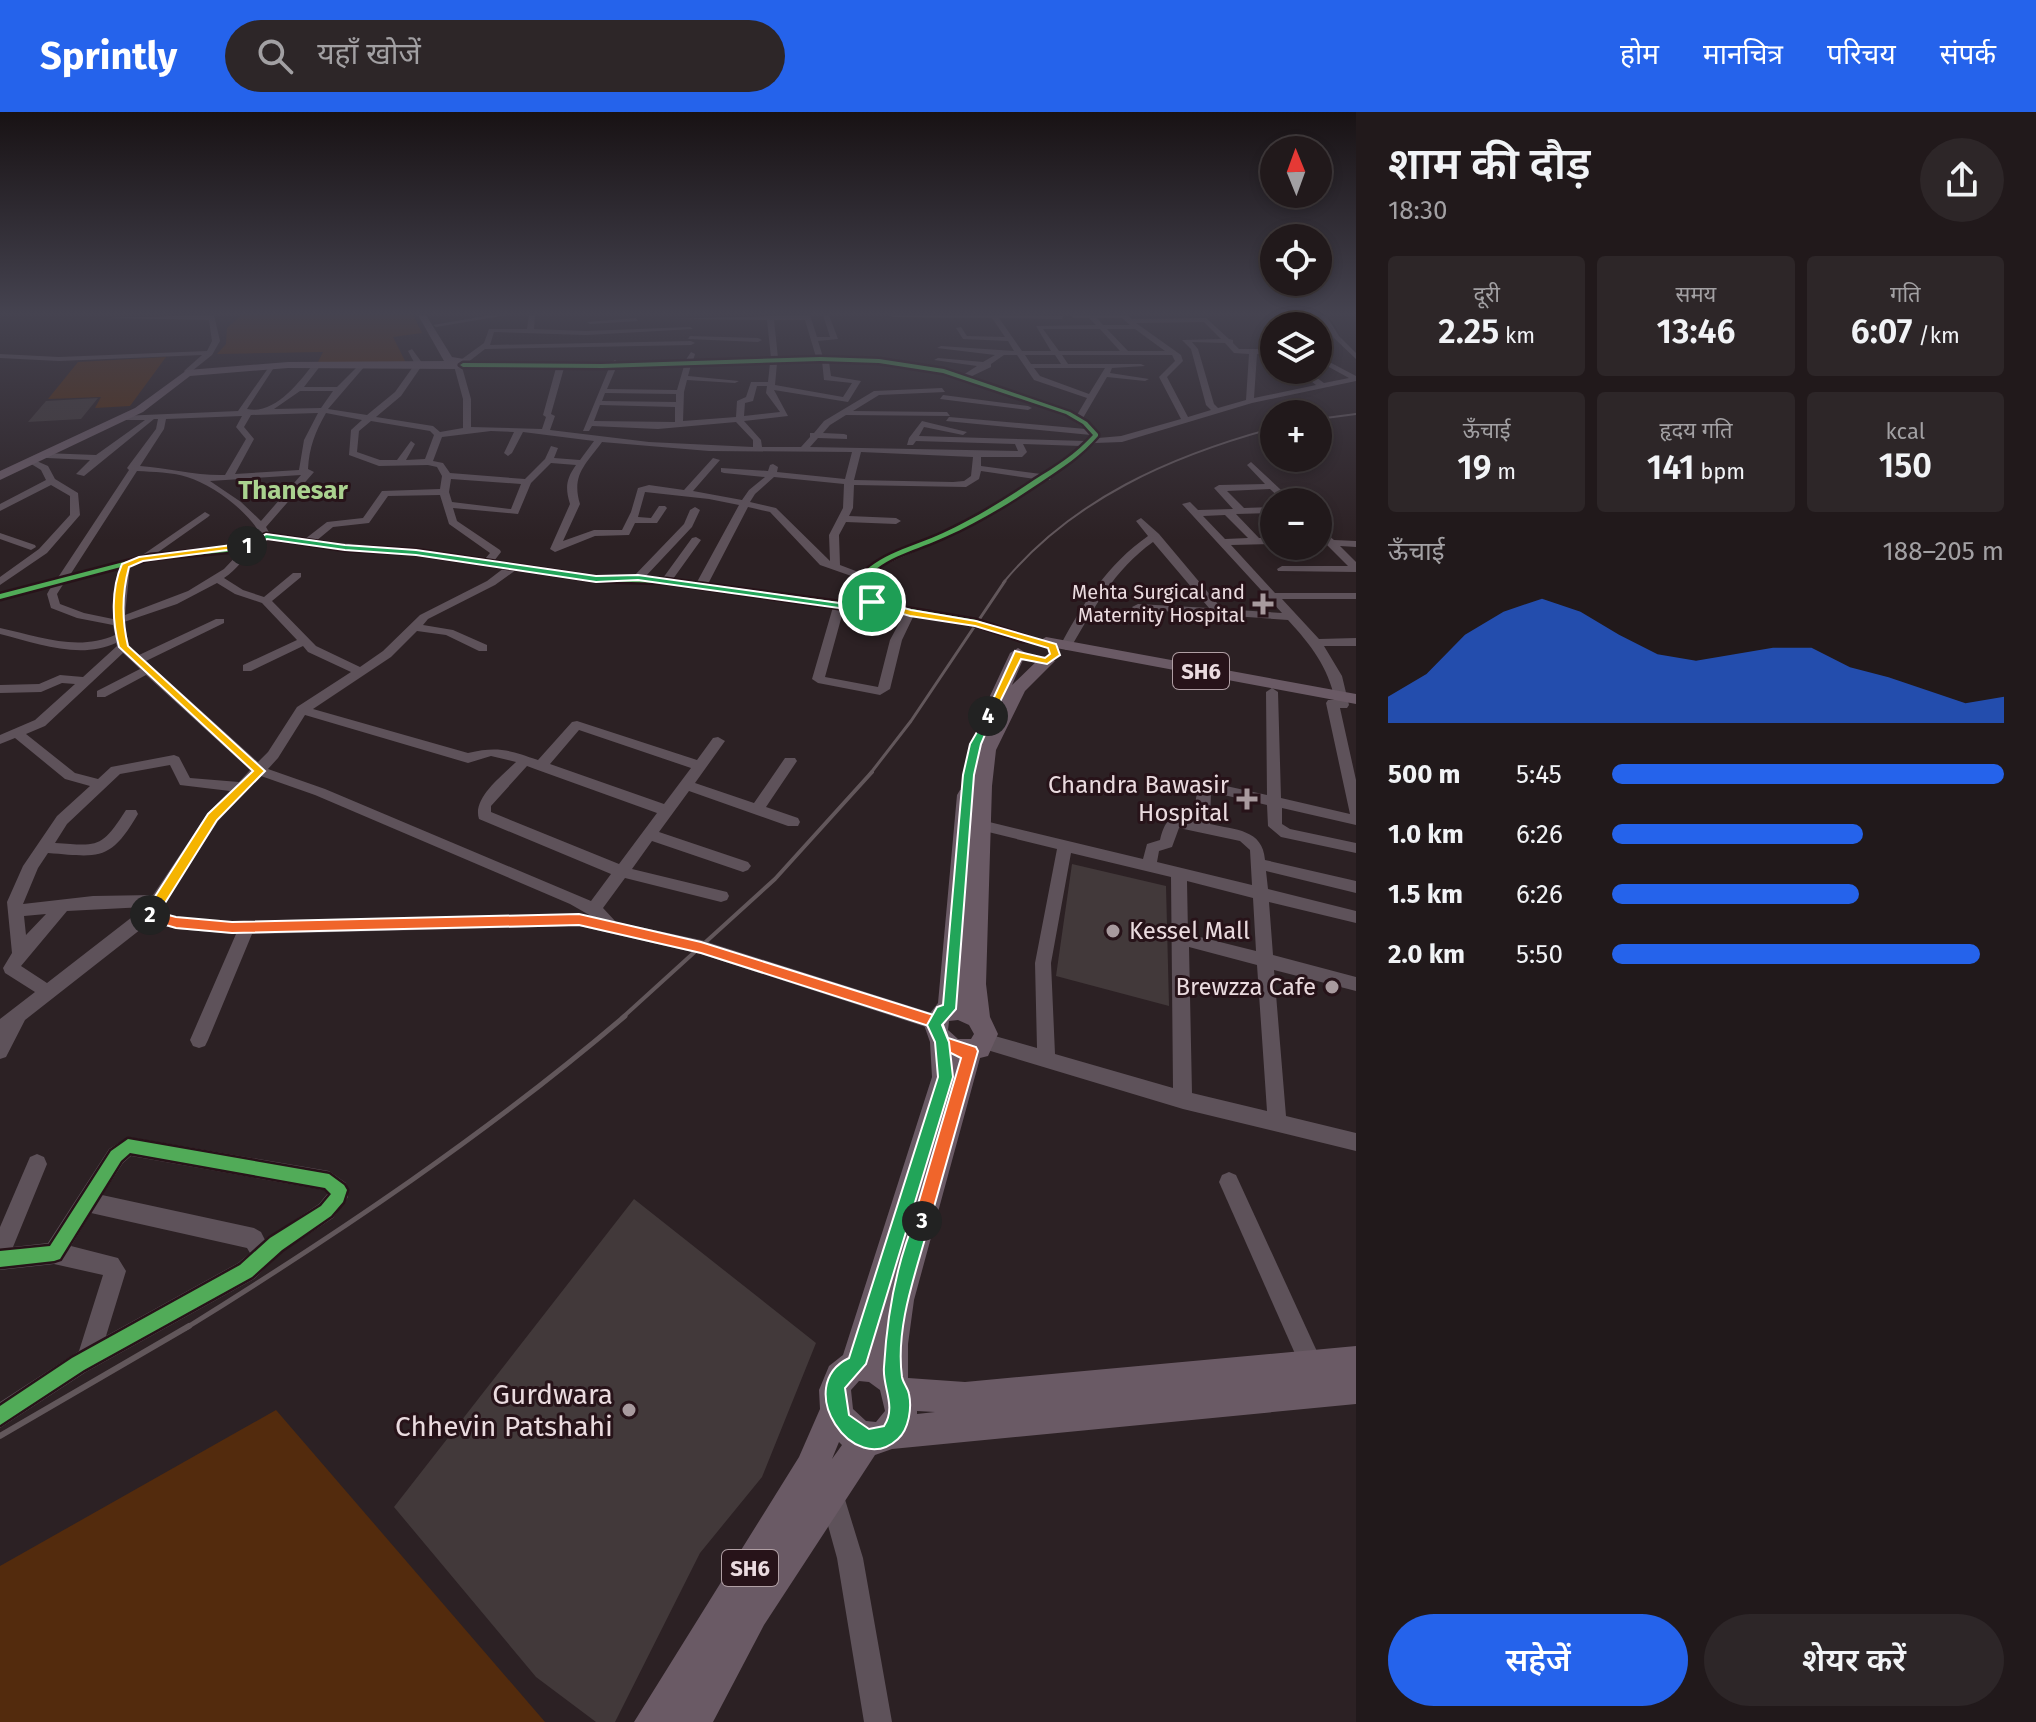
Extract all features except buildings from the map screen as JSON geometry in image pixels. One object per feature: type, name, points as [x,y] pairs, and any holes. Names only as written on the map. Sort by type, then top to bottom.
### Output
[{"type":"main road","points":[[0,476],[145,406],[165,390]]},
{"type":"main road","name":"SH6","points":[[1022,646],[1031,660],[1054,651],[1272,692],[1346,702]]},
{"type":"main road","name":"SH6","points":[[654,1722],[811,1469],[837,1409],[837,1381],[846,1369],[856,1364],[945,1077],[942,1024],[968,775],[975,744],[1022,646]]},
{"type":"main road","name":"SH6","points":[[1054,651],[1346,702]]},
{"type":"main road","name":"SH6","points":[[693,1722],[711,1681],[830,1491],[878,1436],[899,1421],[896,1311],[977,1037],[974,984],[987,750],[1018,689],[1054,651]]},
{"type":"main road","points":[[969,1011],[977,1037],[960,1051],[942,1024],[969,1011]]},
{"type":"main road","points":[[856,1364],[881,1369],[896,1387],[965,1398],[1356,1362]]},
{"type":"main road","points":[[837,1409],[850,1430],[878,1436],[1356,1388]]},
{"type":"street","points":[[229,476],[250,439],[240,427],[257,390]]},
{"type":"street","points":[[268,410],[296,390]]},
{"type":"street","points":[[303,471],[303,457],[321,410],[338,390]]},
{"type":"street","points":[[401,390],[355,430],[352,453],[379,463],[428,462],[440,465],[447,476],[444,492],[450,505],[450,518],[455,525],[494,549],[496,554],[487,563]]},
{"type":"street","points":[[465,390],[467,429]]},
{"type":"street","points":[[545,431],[551,416],[547,415],[551,390]]},
{"type":"street","points":[[752,390],[750,399],[741,401],[739,418],[757,440],[758,449]]},
{"type":"street","points":[[591,423],[658,426],[785,414],[772,398],[771,390]]},
{"type":"street","points":[[790,390],[843,401],[849,392],[873,390]]},
{"type":"street","points":[[804,449],[813,435],[875,390]]},
{"type":"street","points":[[877,390],[943,394],[1060,409]]},
{"type":"street","points":[[943,390],[948,417],[955,430]]},
{"type":"street","points":[[1005,390],[1079,417],[1098,439]]},
{"type":"street","points":[[1071,390],[1091,397]]},
{"type":"street","points":[[1079,417],[1095,390]]},
{"type":"street","points":[[1169,390],[1185,419]]},
{"type":"street","points":[[1206,390],[1210,405],[1216,411]]},
{"type":"street","points":[[1250,401],[1251,390]]},
{"type":"street","points":[[913,438],[1018,442],[1098,439],[1303,390]]},
{"type":"street","points":[[580,436],[591,423],[604,391],[680,392],[679,422]]},
{"type":"street","points":[[598,403],[680,405]]},
{"type":"street","points":[[121,418],[162,419],[245,411],[321,410],[433,429],[438,435]]},
{"type":"street","points":[[844,413],[948,417],[1098,439]]},
{"type":"street","points":[[81,474],[94,460],[134,435],[150,419]]},
{"type":"street","points":[[162,419],[160,429],[59,580],[52,594],[55,606],[120,632],[142,665],[260,771],[320,792],[594,909],[609,924]]},
{"type":"street","points":[[690,422],[690,432],[695,436],[698,448]]},
{"type":"street","points":[[910,451],[913,438],[922,424],[995,441]]},
{"type":"street","points":[[650,445],[658,426]]},
{"type":"street","points":[[438,435],[467,429],[520,429],[599,440],[698,448],[910,451],[1047,478]]},
{"type":"street","points":[[508,453],[520,429]]},
{"type":"street","points":[[428,462],[438,435]]},
{"type":"street","points":[[813,435],[844,437]]},
{"type":"street","points":[[863,583],[875,580],[900,560],[989,522],[1098,439]]},
{"type":"street","points":[[542,571],[572,515],[575,499],[570,488],[581,463],[599,440]]},
{"type":"street","points":[[977,462],[1022,454],[1018,442]]},
{"type":"street","points":[[400,462],[411,444]]},
{"type":"street","points":[[450,505],[513,513],[521,503],[527,482],[549,460],[554,448]]},
{"type":"street","points":[[772,449],[773,473]]},
{"type":"street","points":[[835,568],[833,541],[848,508],[849,483],[857,450]]},
{"type":"street","points":[[47,455],[179,472],[200,479],[264,531],[309,541],[596,579],[638,578],[839,605],[872,602],[910,613],[976,623],[1022,646]]},
{"type":"street","points":[[0,508],[81,457]]},
{"type":"street","points":[[549,460],[581,463]]},
{"type":"street","points":[[687,492],[716,460]]},
{"type":"street","points":[[0,582],[43,551],[75,515],[75,495],[50,479],[45,468],[32,462]]},
{"type":"street","points":[[724,470],[849,483],[966,484],[976,477],[977,462]]},
{"type":"street","points":[[1251,465],[1273,486]]},
{"type":"street","points":[[0,631],[61,645],[96,647],[241,561],[251,544],[310,473],[200,479]]},
{"type":"street","points":[[701,586],[718,547],[752,491],[773,473]]},
{"type":"street","points":[[447,476],[527,482]]},
{"type":"street","points":[[863,583],[894,555],[956,532],[1047,478]]},
{"type":"street","points":[[1241,511],[1219,488],[1273,486]]},
{"type":"street","points":[[556,548],[594,533],[623,534],[633,520],[642,489],[687,492],[778,514],[792,533],[819,559],[863,583],[872,602]]},
{"type":"street","points":[[309,541],[330,524],[366,521],[385,493],[444,492]]},
{"type":"street","points":[[633,520],[654,521],[662,508]]},
{"type":"street","points":[[1260,510],[1228,512],[1191,508],[1294,617],[1316,643],[1336,676],[1346,702],[1356,811]]},
{"type":"street","points":[[638,578],[688,525],[695,510]]},
{"type":"street","points":[[1228,512],[1257,542]]},
{"type":"street","points":[[0,597],[125,566],[142,559],[205,515]]},
{"type":"street","points":[[842,519],[896,521]]},
{"type":"street","points":[[1141,521],[1219,613]]},
{"type":"street","points":[[0,536],[31,547]]},
{"type":"street","points":[[1054,651],[1113,570],[1155,536]]},
{"type":"street","points":[[666,581],[696,540]]},
{"type":"street","points":[[1223,542],[1260,542]]},
{"type":"street","points":[[1332,543],[1356,544]]},
{"type":"street","points":[[142,559],[223,551],[251,544]]},
{"type":"street","points":[[1332,544],[1356,568]]},
{"type":"street","points":[[0,739],[40,723],[87,681],[120,632],[125,566]]},
{"type":"street","points":[[0,1028],[154,908],[213,817],[280,747],[302,710],[387,654],[435,610],[491,583],[513,567]]},
{"type":"street","points":[[1282,569],[1356,568]]},
{"type":"street","points":[[266,601],[297,575]]},
{"type":"street","points":[[215,577],[239,592],[266,601],[321,655],[359,671]]},
{"type":"street","points":[[1274,596],[1356,596]]},
{"type":"street","points":[[839,605],[818,679],[876,692],[884,689],[896,640],[910,613]]},
{"type":"street","points":[[1138,607],[1294,617]]},
{"type":"street","points":[[101,694],[142,665],[220,621]]},
{"type":"street","points":[[414,627],[449,632],[483,648]]},
{"type":"street","points":[[247,668],[304,641]]},
{"type":"street","points":[[1316,643],[1356,642]]},
{"type":"street","points":[[0,689],[41,688],[60,679],[87,681]]},
{"type":"street","points":[[1272,692],[1274,823],[1279,830],[1356,848]]},
{"type":"street","points":[[302,710],[468,758],[498,752],[668,811]]},
{"type":"street","points":[[540,766],[569,729],[577,725],[700,766]]},
{"type":"street","points":[[17,733],[70,776],[98,784]]},
{"type":"street","points":[[594,909],[718,741]]},
{"type":"street","points":[[20,954],[14,911],[21,885],[42,847],[62,820],[116,770],[141,767],[168,758],[174,760],[185,782],[243,787]]},
{"type":"street","points":[[525,760],[484,805],[484,815],[622,872],[721,896]]},
{"type":"street","points":[[758,809],[790,761]]},
{"type":"street","points":[[687,785],[793,822]]},
{"type":"street","points":[[1203,827],[1203,792],[1208,787],[1356,820]]},
{"type":"street","points":[[42,847],[106,849],[114,842],[131,814]]},
{"type":"street","points":[[1149,866],[1152,848],[1167,843],[1172,825],[1182,823],[1251,840],[1257,848],[1277,1123]]},
{"type":"street","points":[[981,825],[1356,917]]},
{"type":"street","points":[[650,835],[743,866]]},
{"type":"street","points":[[1046,1060],[1043,963],[1065,845]]},
{"type":"street","points":[[1259,864],[1356,887]]},
{"type":"street","points":[[1179,874],[1183,1100]]},
{"type":"street","points":[[14,911],[63,905],[154,908],[176,923],[247,927],[553,919],[609,924],[701,947],[942,1024]]},
{"type":"street","points":[[48,992],[11,968],[63,905]]},
{"type":"street","points":[[199,1040],[247,927]]},
{"type":"street","points":[[1180,938],[1356,984]]},
{"type":"street","points":[[0,1051],[23,1012]]},
{"type":"street","points":[[977,1037],[1183,1100],[1356,1142]]},
{"type":"street","points":[[0,1416],[88,1358],[221,1287],[333,1205],[338,1197],[336,1184],[128,1146],[116,1156],[54,1253]]},
{"type":"street","points":[[0,1252],[37,1164]]},
{"type":"street","points":[[1229,1182],[1312,1366]]},
{"type":"street","points":[[86,1202],[254,1239],[262,1257]]},
{"type":"street","points":[[0,1259],[54,1253],[110,1266],[115,1271],[88,1358]]},
{"type":"street","points":[[830,1491],[850,1558],[878,1722]]},
{"type":"shaded area","points":[[55,390],[142,390],[130,406],[95,408],[101,397],[48,399]]},
{"type":"shaded area","points":[[276,1410],[545,1722],[0,1722],[0,1566]]},
{"type":"railway","points":[[1332,417],[1356,414]]},
{"type":"railway","points":[[1003,583],[1030,553],[1060,527],[1126,484],[1198,452],[1260,432]]},
{"type":"railway","points":[[870,774],[911,721],[1005,581]]},
{"type":"railway","points":[[622,1018],[775,879],[872,772]]},
{"type":"railway","points":[[186,1328],[412,1180],[520,1101],[625,1016]]},
{"type":"railway","points":[[0,1436],[189,1326]]},
{"type":"cycle path","points":[[1000,390],[1068,413],[1085,423],[1096,435],[1082,451],[1023,491],[940,537],[886,559],[861,580],[866,596],[886,607],[976,623],[1025,639]]},
{"type":"cycle path","points":[[0,597],[151,557],[237,549],[266,536],[345,548],[416,552],[596,579],[666,581],[839,605],[872,602]]},
{"type":"cycle path","points":[[0,1259],[54,1253],[116,1156],[128,1146],[329,1181],[339,1190],[338,1197],[326,1211],[276,1244],[246,1271],[78,1364],[0,1416]]},
{"type":"place","name":"Mehta Surgical and Maternity Hospital","points":[[1263,604]]},
{"type":"place","name":"Chandra Bawasir Hospital","points":[[1247,799]]},
{"type":"place","name":"Kessel Mall","points":[[1113,931]]},
{"type":"place","name":"Brewzza Cafe","points":[[1332,987]]},
{"type":"place","name":"Gurdwara Chhevin Patshahi","points":[[629,1410]]},
{"type":"district","name":"Thanesar","points":[[293,490]]},
{"type":"route","points":[[872,602],[850,606],[638,578],[596,579],[416,552],[345,548],[266,536],[237,549],[151,557],[125,566],[120,585],[118,623],[123,647],[197,718],[260,771],[213,817],[148,915],[176,923],[232,928],[553,919],[609,924],[701,947],[935,1022],[935,1025],[937,1034],[948,1047],[970,1051],[896,1311],[892,1379],[899,1394],[899,1421],[891,1433],[879,1439],[866,1439],[850,1430],[837,1409],[835,1393],[837,1381],[846,1369],[856,1364],[945,1077],[942,1042],[937,1034],[935,1025],[936,1018],[949,1009],[955,976],[968,775],[975,744],[1016,665],[1018,653],[1031,660],[1047,661],[1052,659],[1055,651],[1040,640],[1025,639],[976,623],[910,613],[872,602]]}]
